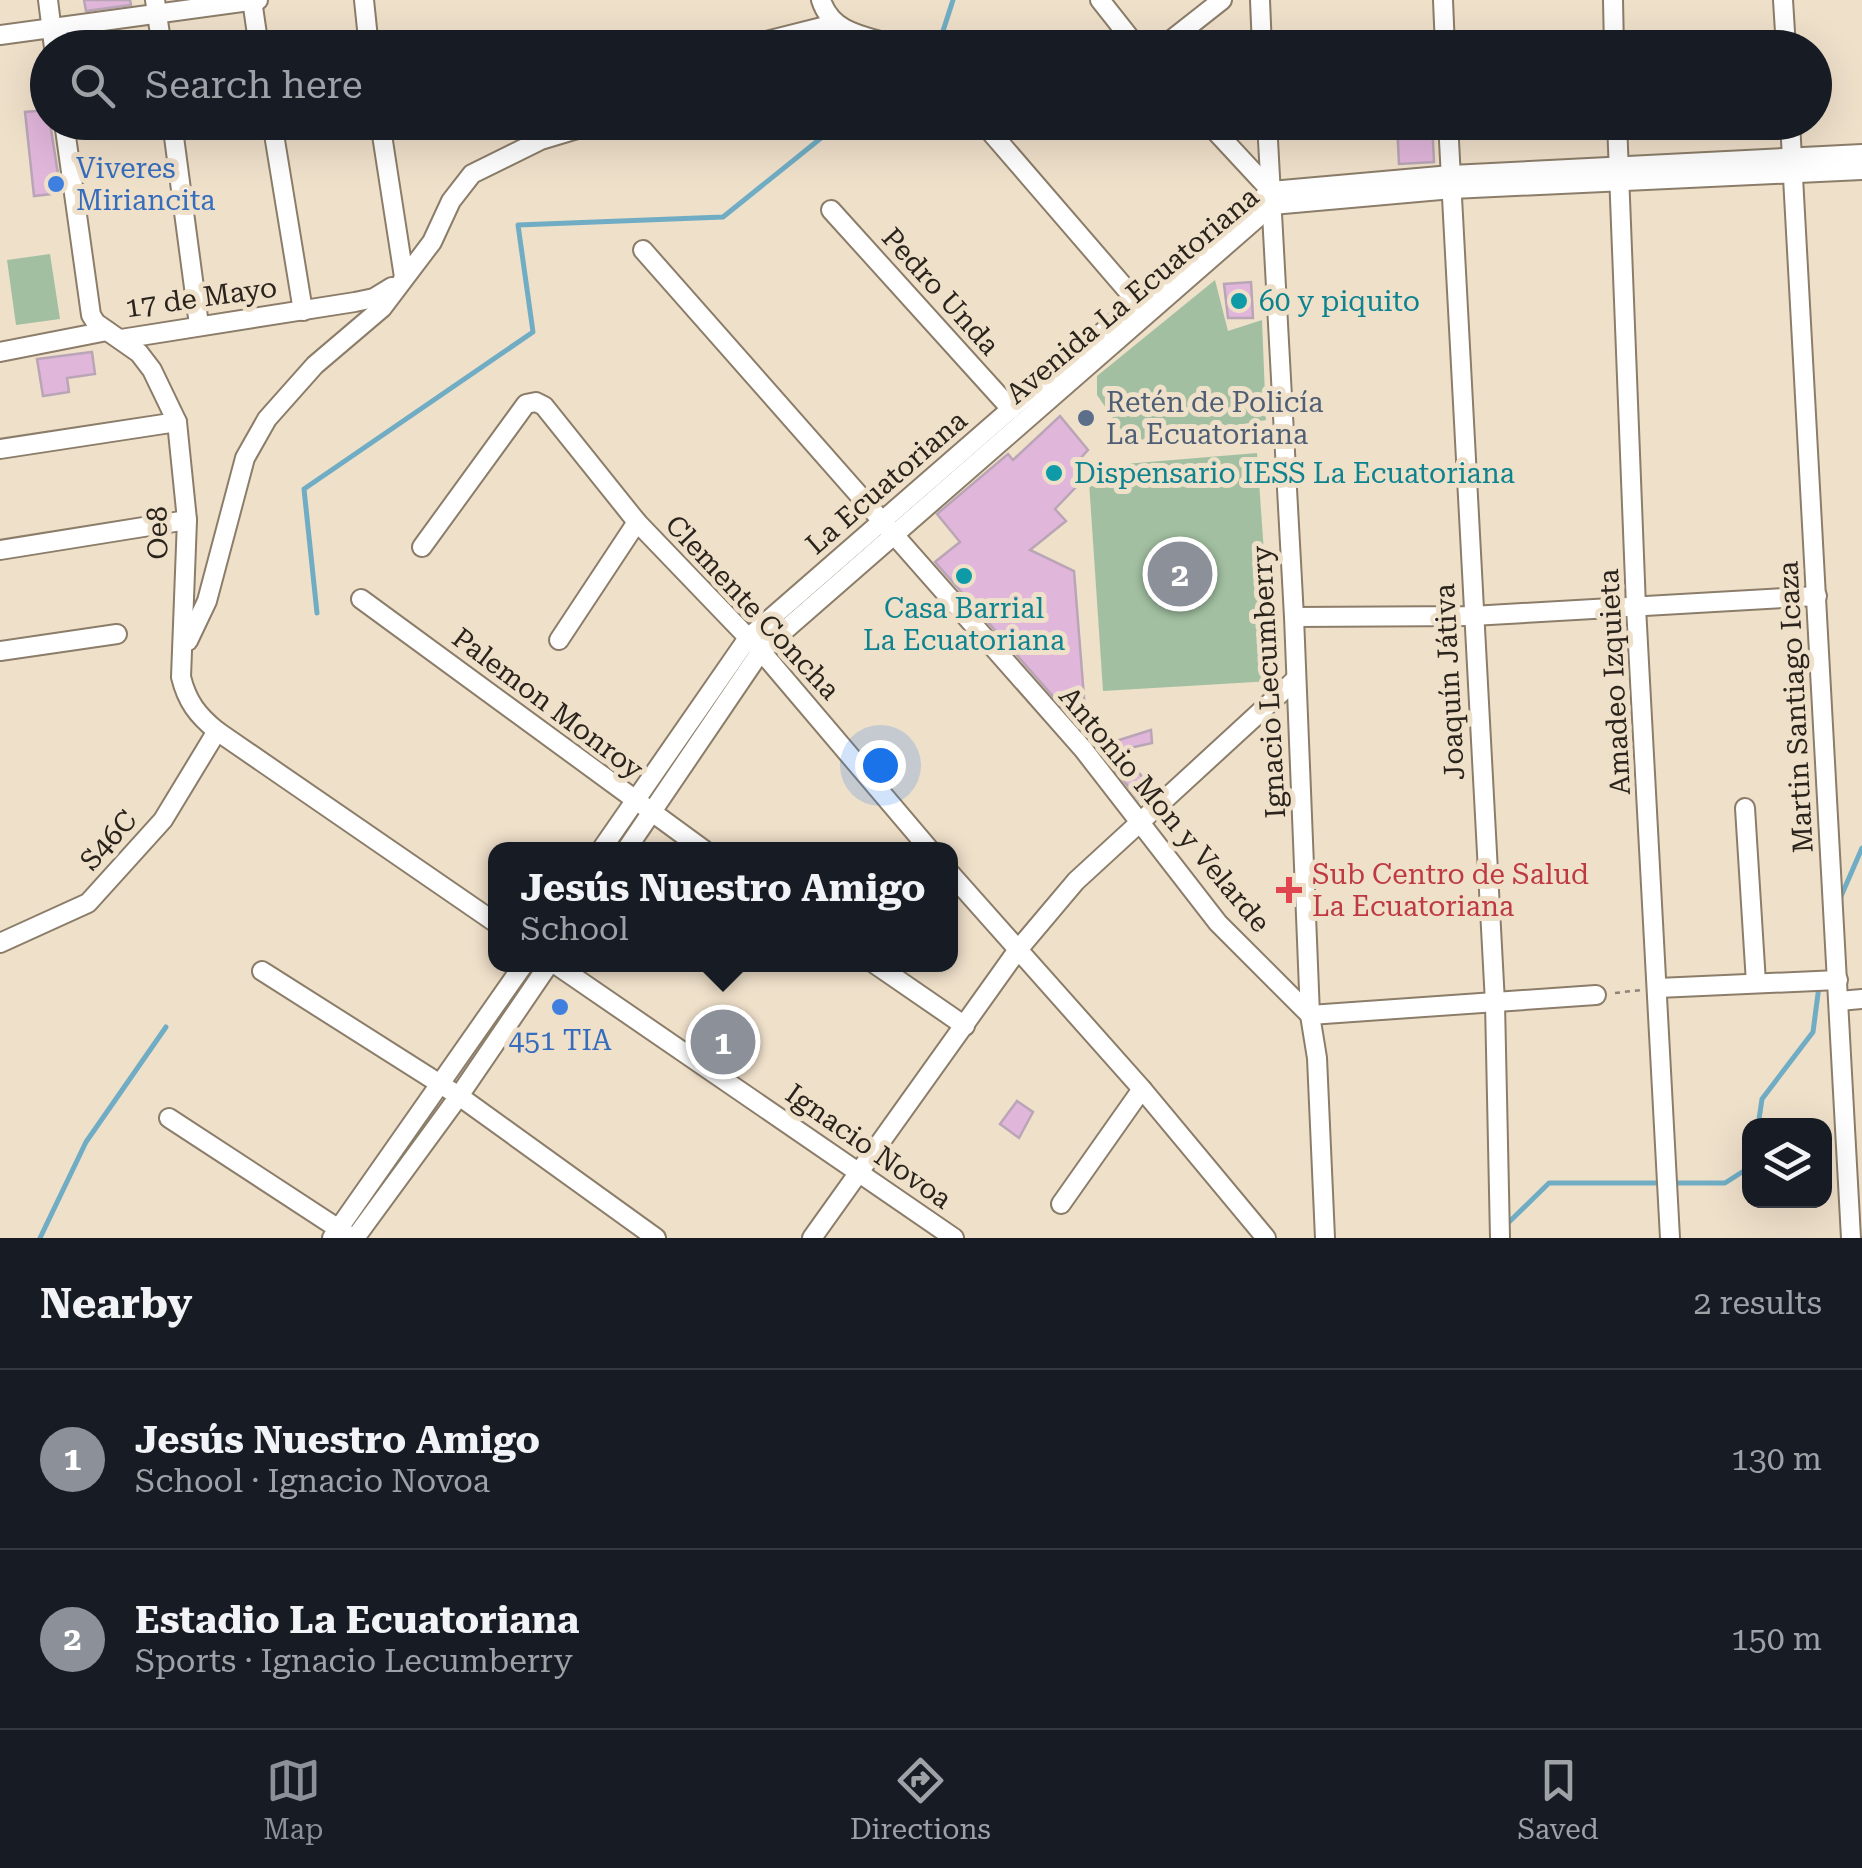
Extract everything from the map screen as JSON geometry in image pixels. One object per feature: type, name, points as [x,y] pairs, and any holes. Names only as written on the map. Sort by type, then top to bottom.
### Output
[{"type":"street","points":[[48,0],[52,30]]},
{"type":"street","points":[[35,30],[156,7],[254,0],[257,30]]},
{"type":"street","points":[[364,0],[367,30]]},
{"type":"street","points":[[821,0],[841,28]]},
{"type":"street","points":[[1100,0],[1124,30]]},
{"type":"street","points":[[1184,30],[1222,0]]},
{"type":"street","points":[[1260,0],[1261,30]]},
{"type":"street","points":[[1442,0],[1444,30]]},
{"type":"street","points":[[1612,0],[1613,30]]},
{"type":"street","points":[[1783,0],[1785,30]]},
{"type":"street","points":[[830,30],[848,30]]},
{"type":"street","points":[[0,36],[30,31]]},
{"type":"street","name":"Oe8","points":[[66,140],[88,305],[96,323],[139,353],[152,370],[177,422],[187,520],[181,677],[194,711],[220,734],[488,918]]},
{"type":"street","points":[[174,140],[199,324]]},
{"type":"street","points":[[275,140],[303,311]]},
{"type":"street","points":[[383,140],[404,277]]},
{"type":"street","points":[[184,648],[207,601],[245,458],[267,419],[315,365],[382,308],[432,242],[451,201],[472,174],[540,140]]},
{"type":"street","points":[[997,140],[1143,309]]},
{"type":"street","points":[[1222,140],[1271,198],[1451,182],[1792,165],[1862,154]]},
{"type":"street","name":"Ignacio Lecumberry","points":[[1268,140],[1294,616],[1310,1015],[1317,1058],[1325,1238]]},
{"type":"street","name":"Joaquín Játiva","points":[[1449,140],[1495,1003],[1500,1238]]},
{"type":"street","name":"Amadeo Izquieta","points":[[1618,140],[1636,607],[1670,1238]]},
{"type":"street","name":"Martin Santiago Icaza","points":[[1791,140],[1817,596],[1829,979],[1839,1001],[1851,1238]]},
{"type":"street","points":[[1792,165],[1862,170]]},
{"type":"street","name":"La Ecuatoriana","points":[[888,528],[1011,409],[1143,309],[1271,198]]},
{"type":"street","name":"Pedro Unda","points":[[831,210],[1011,409]]},
{"type":"street","name":"Antonio Mon y Velarde","points":[[643,250],[1083,749],[1218,923],[1310,1015]]},
{"type":"street","name":"17 de Mayo","points":[[0,352],[374,298],[404,277]]},
{"type":"street","name":"Avenida La Ecuatoriana","points":[[631,842],[754,644],[1143,309]]},
{"type":"street","name":"Clemente Concha","points":[[422,547],[526,404],[536,402],[544,406],[637,522],[754,644],[923,842]]},
{"type":"street","points":[[0,445],[177,422]]},
{"type":"street","points":[[0,550],[187,520]]},
{"type":"street","points":[[559,640],[637,522]]},
{"type":"street","points":[[1294,616],[1472,616],[1817,596]]},
{"type":"street","name":"Palemon Monroy","points":[[361,599],[692,842]]},
{"type":"street","points":[[0,651],[117,634]]},
{"type":"street","points":[[606,842],[754,644]]},
{"type":"street","points":[[812,1238],[1017,951],[1076,881],[1296,679]]},
{"type":"street","name":"S46C","points":[[0,943],[88,902],[163,820],[220,734]]},
{"type":"street","points":[[1745,808],[1756,983]]},
{"type":"street","points":[[958,882],[1142,1089],[1266,1238]]},
{"type":"street","points":[[262,971],[459,1096],[656,1238]]},
{"type":"street","points":[[344,1236],[519,972]]},
{"type":"street","points":[[344,1236],[459,1096],[546,972]]},
{"type":"street","name":"Ignacio Novoa","points":[[564,972],[954,1238]]},
{"type":"street","points":[[886,972],[966,1026]]},
{"type":"street","points":[[1658,988],[1829,979]]},
{"type":"street","points":[[1310,1015],[1596,995]]},
{"type":"street","points":[[1839,1001],[1862,999]]},
{"type":"street","points":[[1061,1204],[1142,1089]]},
{"type":"street","points":[[169,1118],[344,1236]]},
{"type":"path","points":[[1596,995],[1658,988]]},
{"type":"green space","points":[[50,254],[60,319],[16,325],[7,260]]},
{"type":"green space","points":[[1215,280],[1228,331],[1262,320],[1266,420],[1131,444],[1097,395],[1097,376]]},
{"type":"green space","points":[[1257,453],[1273,681],[1103,691],[1088,467]]},
{"type":"building","points":[[84,0],[130,0],[131,5],[86,11]]},
{"type":"building","points":[[25,112],[30,112],[30,140],[53,140],[61,193],[34,196]]},
{"type":"building","points":[[1398,140],[1433,140],[1434,162],[1399,164]]},
{"type":"building","name":"60 y piquito","points":[[1251,282],[1253,318],[1228,318],[1224,284]]},
{"type":"building","points":[[92,352],[95,374],[67,378],[69,392],[43,396],[37,359]]},
{"type":"building","points":[[1060,416],[1088,450],[1079,460],[1077,486],[1055,509],[1066,521],[1030,550],[1074,571],[1087,735],[935,562],[960,542],[937,514],[1008,454],[1013,460]]},
{"type":"building","points":[[1151,730],[1152,743],[1121,750],[1151,788],[1139,800],[1097,747]]},
{"type":"building","points":[[1017,1101],[1033,1112],[1019,1138],[1000,1124]]},
{"type":"waterway","points":[[943,30],[953,0]]},
{"type":"waterway","points":[[317,613],[304,489],[533,332],[518,225],[723,217],[819,140]]},
{"type":"waterway","points":[[1839,901],[1862,848]]},
{"type":"waterway","points":[[1759,1118],[1762,1099],[1813,1032],[1819,986]]},
{"type":"waterway","points":[[40,1238],[86,1142],[166,1027]]},
{"type":"waterway","points":[[1674,1183],[1725,1183],[1742,1172]]},
{"type":"waterway","points":[[1506,1225],[1549,1183],[1663,1183]]},
{"type":"place","name":"Viveres Miriancita","points":[[56,184]]},
{"type":"place","name":"60 y piquito","points":[[1239,301]]},
{"type":"place","name":"Retén de Policía La Ecuatoriana","points":[[1086,418]]},
{"type":"place","name":"Dispensario IESS La Ecuatoriana","points":[[1054,473]]},
{"type":"place","name":"Estadio La Ecuatoriana","points":[[1180,574]]},
{"type":"place","name":"Casa Barrial La Ecuatoriana","points":[[964,576]]},
{"type":"place","name":"Sub Centro de Salud La Ecuatoriana","points":[[1289,890]]},
{"type":"place","name":"451 TIA","points":[[560,1007]]},
{"type":"place","name":"Jesús Nuestro Amigo","points":[[723,1042]]}]
